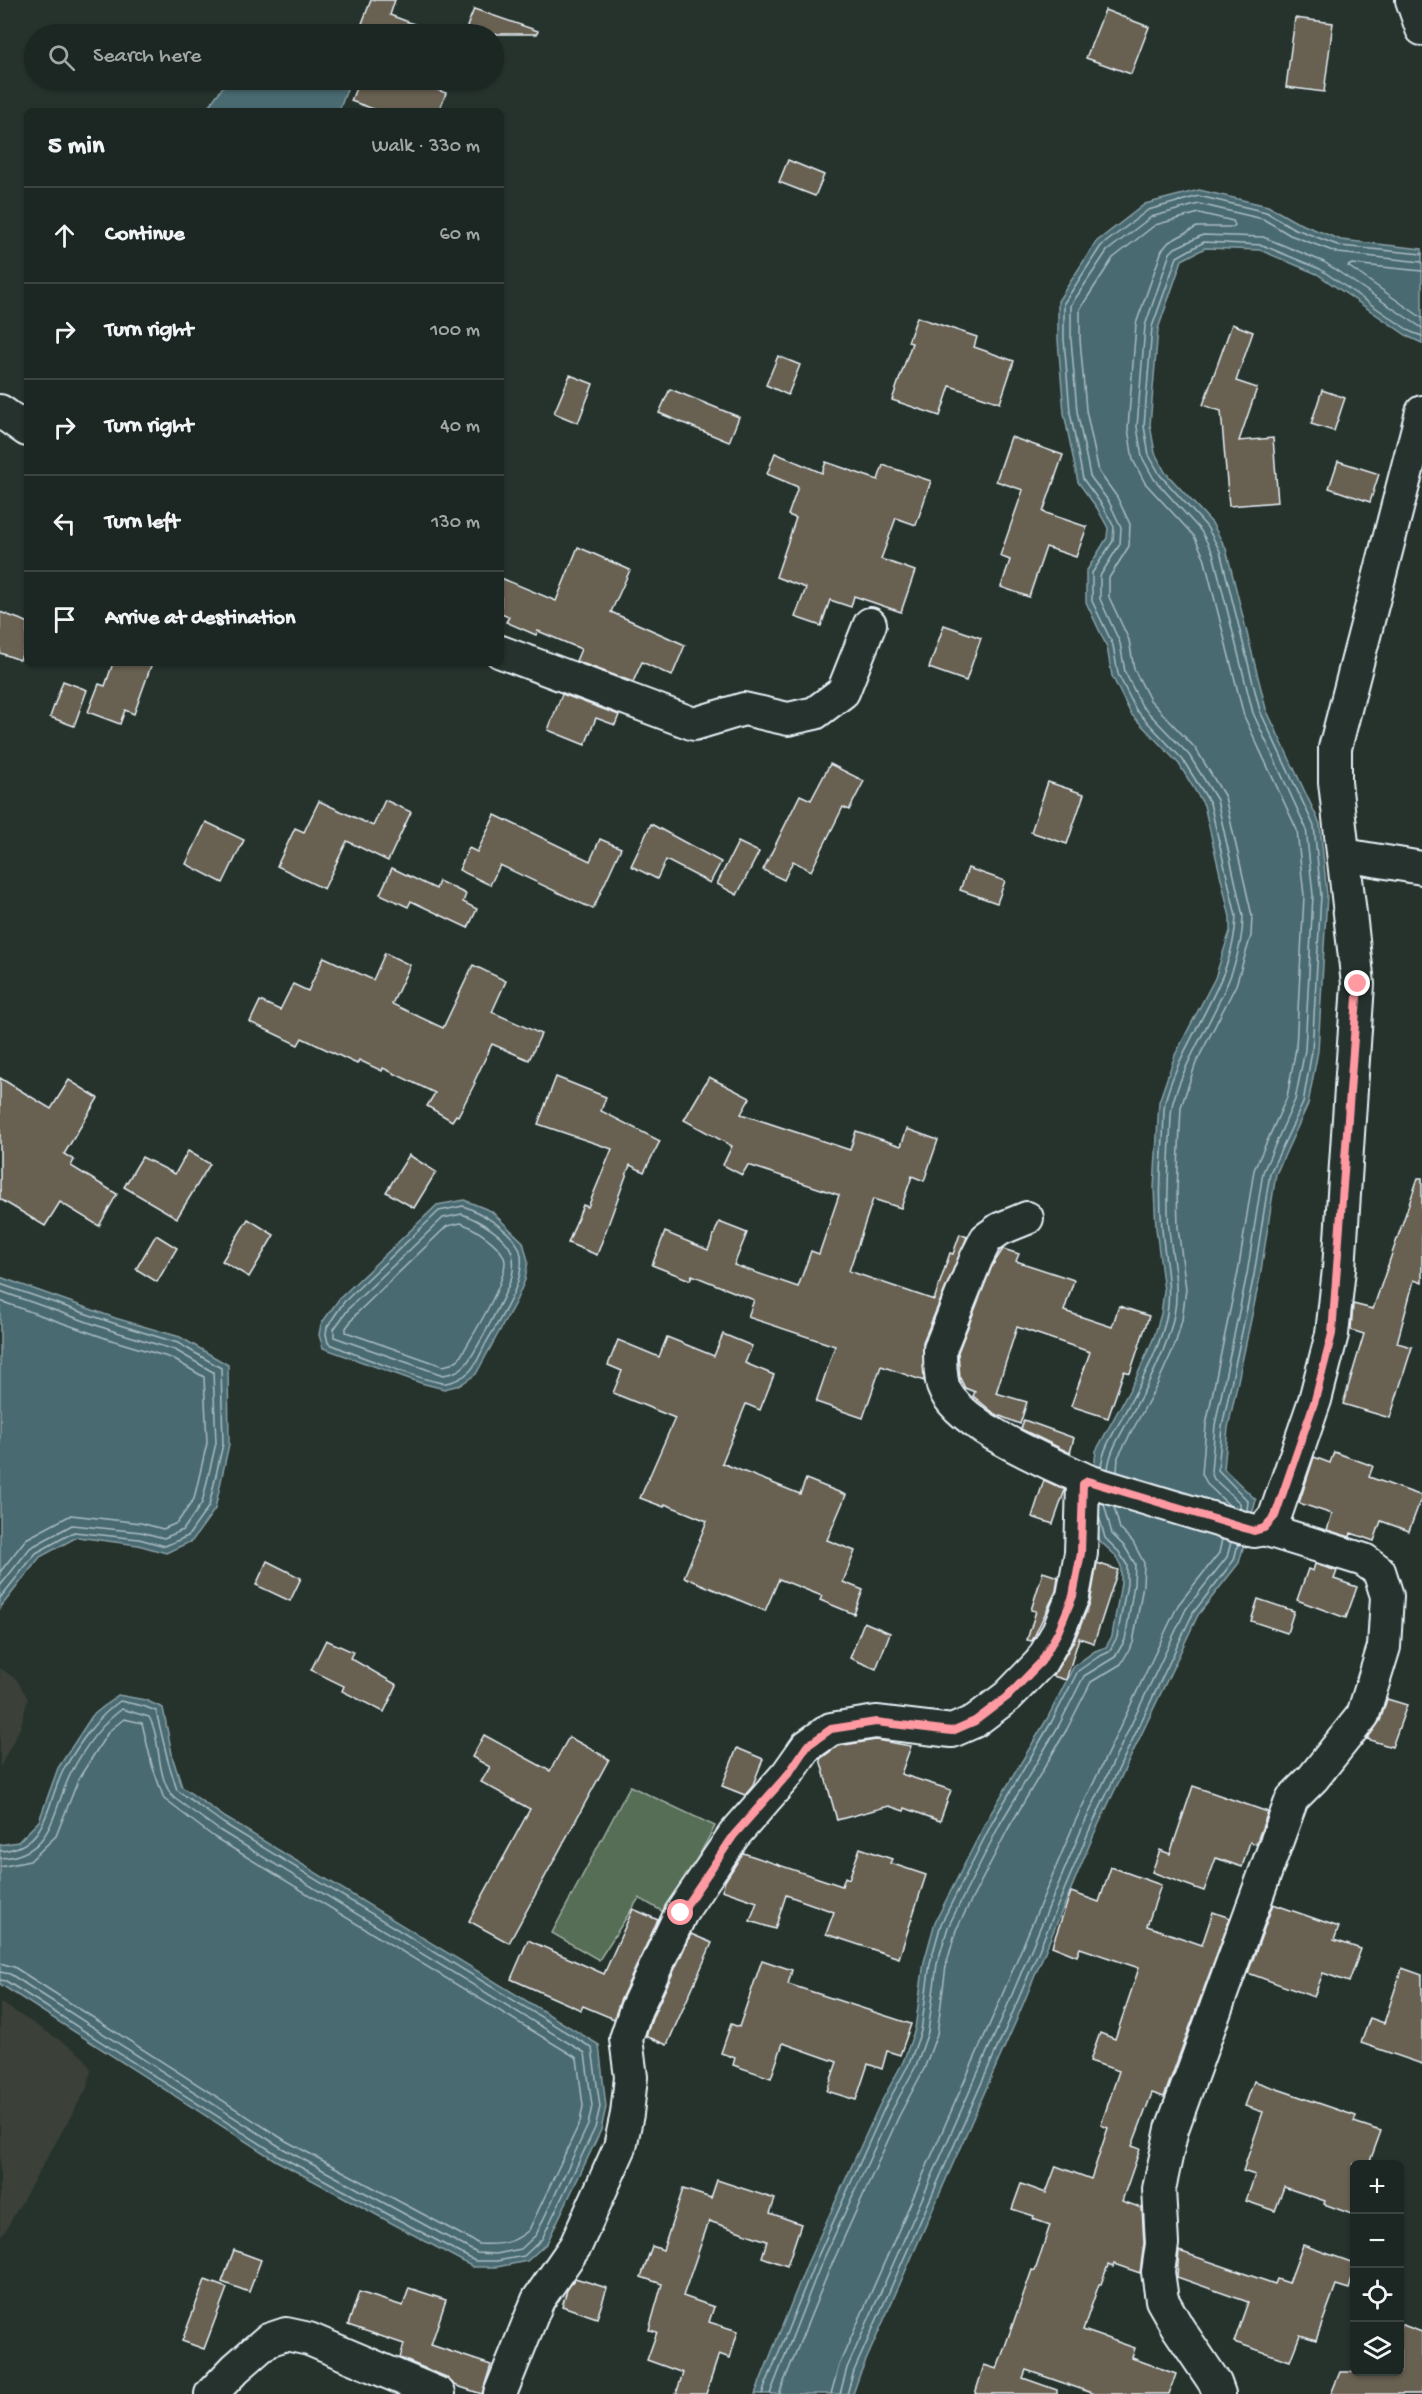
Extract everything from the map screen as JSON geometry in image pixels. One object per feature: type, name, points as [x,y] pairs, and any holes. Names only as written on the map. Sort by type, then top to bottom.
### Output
[{"type":"street","points":[[1413,0],[1422,29]]},
{"type":"street","points":[[0,411],[24,428]]},
{"type":"street","points":[[1259,1530],[1275,1516],[1315,1400],[1332,1334],[1358,984],[1335,782],[1335,748],[1422,411]]},
{"type":"street","points":[[504,653],[694,724],[744,709],[788,719],[815,713],[843,692],[870,624]]},
{"type":"street","points":[[1344,855],[1422,868]]},
{"type":"street","points":[[1027,1218],[1000,1229],[986,1239],[940,1349],[944,1387],[956,1405],[972,1420],[1032,1455],[1089,1481],[1352,1555],[1372,1564],[1379,1571],[1385,1585],[1387,1616],[1384,1647],[1363,1715],[1313,1778],[1292,1799],[1172,2129],[1159,2189],[1162,2244],[1158,2272],[1162,2300],[1220,2394]]},
{"type":"street","points":[[500,2394],[538,2300],[576,2245],[620,2147],[631,2077],[626,2039],[636,2009],[681,1913],[734,1835],[789,1773],[807,1746],[831,1729],[876,1722],[952,1731],[975,1721],[1008,1696],[1041,1662],[1058,1632],[1073,1596],[1081,1553],[1083,1484],[1089,1481]]},
{"type":"street","points":[[211,2394],[268,2340],[286,2334],[309,2339],[439,2394]]},
{"type":"shaded area","points":[[0,1668],[17,1680],[28,1699],[20,1728],[0,1767]]},
{"type":"shaded area","points":[[0,2002],[75,2050],[85,2059],[91,2070],[87,2088],[0,2236]]},
{"type":"green space","points":[[630,1786],[715,1826],[667,1914],[639,1898],[599,1960],[552,1933]]},
{"type":"water","points":[[221,90],[347,90],[340,108],[207,108]]},
{"type":"water","points":[[1199,190],[1268,206],[1296,222],[1341,240],[1422,249],[1422,343],[1409,337],[1317,274],[1260,250],[1205,248],[1182,260],[1158,329],[1150,425],[1155,453],[1165,472],[1212,523],[1226,549],[1266,709],[1320,824],[1327,895],[1318,1051],[1308,1104],[1276,1174],[1260,1277],[1228,1428],[1224,1469],[1256,1500],[1239,1563],[1198,1615],[1094,1834],[1016,2021],[853,2394],[755,2394],[807,2264],[879,2106],[903,2062],[915,2029],[924,1962],[935,1922],[988,1818],[1047,1719],[1074,1666],[1095,1651],[1106,1647],[1112,1636],[1121,1583],[1121,1566],[1115,1555],[1100,1541],[1090,1505],[1096,1451],[1136,1378],[1154,1337],[1161,1314],[1164,1291],[1156,1228],[1154,1189],[1159,1102],[1175,1055],[1215,978],[1230,931],[1230,917],[1204,805],[1179,764],[1131,714],[1112,676],[1107,647],[1086,602],[1086,572],[1107,538],[1108,528],[1078,482],[1064,413],[1058,340],[1058,301],[1096,242],[1145,204]]},
{"type":"water","points":[[464,1200],[491,1211],[523,1242],[528,1261],[525,1280],[516,1301],[476,1374],[460,1385],[444,1389],[323,1348],[319,1335],[321,1324],[339,1299],[437,1205]]},
{"type":"water","points":[[0,1277],[115,1318],[180,1337],[228,1365],[229,1444],[215,1509],[192,1541],[166,1553],[138,1545],[77,1537],[40,1557],[0,1608]]},
{"type":"water","points":[[118,1695],[145,1700],[163,1708],[173,1759],[182,1787],[226,1818],[599,2045],[606,2107],[601,2130],[547,2243],[527,2261],[497,2267],[473,2267],[275,2160],[0,1984],[0,1845],[18,1842],[39,1821],[58,1768],[92,1716]]},
{"type":"building","points":[[371,0],[395,0],[390,15],[414,24],[362,24]]},
{"type":"building","points":[[474,9],[538,31],[537,34],[504,34],[504,24],[468,24]]},
{"type":"building","points":[[1105,10],[1149,27],[1131,74],[1086,58]]},
{"type":"building","points":[[1295,18],[1333,23],[1324,92],[1286,87]]},
{"type":"building","points":[[355,90],[437,90],[446,93],[440,108],[371,108],[351,101]]},
{"type":"building","points":[[788,160],[824,175],[815,196],[779,182]]},
{"type":"building","points":[[917,317],[977,337],[974,347],[1014,361],[1000,403],[950,386],[940,416],[892,400],[912,343],[908,342]]},
{"type":"building","points":[[1232,324],[1253,332],[1236,381],[1257,388],[1239,441],[1273,438],[1278,502],[1229,506],[1221,411],[1203,405]]},
{"type":"building","points":[[778,356],[800,365],[788,395],[766,385]]},
{"type":"building","points":[[570,375],[593,384],[578,423],[554,413]]},
{"type":"building","points":[[670,389],[739,417],[729,442],[659,413]]},
{"type":"building","points":[[1322,390],[1345,398],[1334,431],[1311,424]]},
{"type":"building","points":[[1011,437],[1063,455],[1043,512],[1087,527],[1076,557],[1046,547],[1029,597],[1001,587],[1010,560],[1000,556],[1023,490],[996,481]]},
{"type":"building","points":[[775,453],[822,473],[826,462],[878,480],[883,465],[931,481],[916,525],[896,518],[881,559],[915,571],[901,612],[854,596],[851,607],[830,600],[821,626],[795,617],[806,588],[776,577],[796,518],[788,515],[798,487],[767,474]]},
{"type":"building","points":[[1338,461],[1379,474],[1370,502],[1329,488]]},
{"type":"building","points":[[578,547],[630,570],[611,612],[685,645],[672,676],[642,662],[633,682],[576,661],[581,649],[538,631],[536,635],[506,622],[509,617],[504,615],[504,579],[556,601]]},
{"type":"building","points":[[0,612],[24,621],[24,649],[20,660],[0,653]]},
{"type":"building","points":[[944,625],[981,638],[966,681],[929,668]]},
{"type":"building","points":[[112,666],[151,666],[134,714],[125,710],[120,724],[88,712],[99,684],[105,686]]},
{"type":"building","points":[[63,681],[87,690],[74,726],[50,717]]},
{"type":"building","points":[[562,694],[619,715],[615,725],[596,718],[585,745],[548,730]]},
{"type":"building","points":[[830,764],[864,781],[849,810],[843,807],[811,871],[793,861],[784,880],[763,870],[800,795],[811,800]]},
{"type":"building","points":[[1048,782],[1084,794],[1067,844],[1031,832]]},
{"type":"building","points":[[385,800],[411,812],[388,861],[347,841],[324,889],[277,866],[295,828],[304,832],[319,801],[373,826]]},
{"type":"building","points":[[495,815],[590,861],[600,839],[621,848],[593,909],[500,865],[490,885],[459,870],[469,848],[477,852]]},
{"type":"building","points":[[206,822],[244,840],[223,883],[186,864]]},
{"type":"building","points":[[651,824],[721,862],[710,883],[666,860],[657,879],[631,866]]},
{"type":"building","points":[[738,842],[759,852],[737,895],[717,884]]},
{"type":"building","points":[[392,868],[436,889],[439,881],[466,894],[463,902],[477,909],[468,928],[411,901],[408,907],[380,894]]},
{"type":"building","points":[[968,868],[1005,881],[997,903],[960,890]]},
{"type":"building","points":[[385,953],[410,965],[392,1004],[443,1028],[473,965],[506,981],[492,1012],[541,1034],[529,1060],[492,1044],[458,1116],[456,1115],[452,1121],[427,1106],[435,1093],[383,1068],[382,1071],[359,1060],[357,1064],[302,1038],[298,1045],[250,1022],[260,1001],[280,1010],[293,984],[308,991],[324,957],[373,980]]},
{"type":"building","points":[[556,1077],[606,1097],[601,1111],[660,1141],[644,1172],[630,1165],[597,1255],[568,1243],[583,1205],[588,1207],[612,1149],[538,1124]]},
{"type":"building","points":[[709,1077],[750,1098],[741,1114],[850,1150],[856,1131],[901,1146],[907,1129],[938,1140],[924,1181],[912,1176],[901,1208],[873,1199],[849,1271],[934,1300],[950,1253],[953,1254],[960,1234],[967,1237],[923,1342],[924,1381],[881,1366],[863,1418],[816,1402],[835,1346],[748,1317],[754,1300],[692,1275],[690,1280],[652,1265],[665,1232],[708,1250],[719,1222],[747,1233],[734,1265],[798,1287],[811,1251],[819,1254],[839,1195],[748,1165],[742,1175],[723,1165],[732,1146],[684,1120]]},
{"type":"building","points":[[0,1078],[51,1109],[69,1080],[98,1098],[64,1154],[74,1160],[71,1166],[117,1194],[99,1226],[60,1202],[45,1226],[0,1199]]},
{"type":"building","points":[[188,1151],[210,1164],[177,1218],[124,1187],[142,1157],[175,1174]]},
{"type":"building","points":[[409,1155],[436,1172],[414,1208],[386,1192]]},
{"type":"building","points":[[1418,1178],[1422,1178],[1422,1283],[1414,1280],[1397,1343],[1412,1347],[1390,1418],[1343,1404],[1364,1334],[1351,1330],[1353,1304],[1373,1309]]},
{"type":"building","points":[[248,1219],[274,1235],[249,1277],[222,1261]]},
{"type":"building","points":[[156,1235],[177,1248],[157,1282],[136,1269]]},
{"type":"building","points":[[1003,1249],[1019,1254],[1016,1261],[1074,1280],[1064,1311],[1112,1327],[1119,1306],[1149,1316],[1130,1373],[1124,1371],[1108,1418],[1071,1406],[1090,1352],[1017,1327],[996,1393],[1027,1402],[1020,1424],[995,1414],[973,1396],[975,1392],[965,1388],[960,1378],[958,1352],[992,1266]]},
{"type":"building","points":[[723,1334],[752,1346],[745,1363],[774,1375],[760,1410],[746,1404],[722,1463],[800,1494],[806,1479],[846,1495],[827,1540],[855,1551],[843,1582],[863,1590],[854,1614],[820,1600],[822,1596],[779,1579],[765,1611],[684,1577],[707,1521],[665,1504],[664,1507],[640,1498],[675,1418],[613,1393],[622,1371],[608,1365],[618,1340],[659,1357],[667,1337],[714,1356]]},
{"type":"building","points":[[1024,1420],[1074,1438],[1070,1453],[1021,1429]]},
{"type":"building","points":[[1334,1452],[1373,1466],[1369,1477],[1422,1496],[1409,1531],[1381,1521],[1374,1541],[1351,1533],[1350,1537],[1327,1530],[1332,1514],[1299,1503],[1314,1457],[1330,1463]]},
{"type":"building","points":[[1044,1480],[1065,1490],[1053,1524],[1032,1517]]},
{"type":"building","points":[[267,1561],[301,1578],[290,1601],[256,1585]]},
{"type":"building","points":[[1097,1563],[1118,1570],[1094,1643],[1079,1638],[1066,1680],[1053,1676],[1074,1641],[1090,1603]]},
{"type":"building","points":[[1315,1564],[1337,1571],[1334,1579],[1357,1587],[1346,1618],[1297,1600],[1308,1569],[1313,1571]]},
{"type":"building","points":[[1043,1572],[1058,1577],[1056,1591],[1032,1641],[1027,1640],[1036,1611],[1031,1610]]},
{"type":"building","points":[[1258,1599],[1294,1611],[1287,1633],[1251,1621]]},
{"type":"building","points":[[864,1622],[890,1633],[876,1669],[850,1658]]},
{"type":"building","points":[[326,1640],[353,1652],[350,1658],[397,1685],[384,1712],[342,1691],[344,1686],[311,1670]]},
{"type":"building","points":[[1387,1699],[1407,1705],[1392,1747],[1367,1739],[1380,1721]]},
{"type":"building","points":[[484,1735],[550,1771],[569,1737],[609,1759],[509,1943],[469,1921],[530,1809],[481,1782],[490,1767],[472,1757]]},
{"type":"building","points":[[876,1740],[911,1746],[901,1774],[951,1790],[940,1821],[905,1808],[904,1811],[889,1806],[837,1820],[820,1759],[838,1746]]},
{"type":"building","points":[[737,1748],[763,1759],[752,1787],[745,1795],[722,1786]]},
{"type":"building","points":[[1193,1786],[1268,1812],[1256,1844],[1250,1842],[1242,1867],[1216,1858],[1204,1891],[1152,1872],[1160,1850],[1170,1854]]},
{"type":"building","points":[[860,1848],[892,1859],[890,1863],[926,1875],[899,1958],[826,1934],[834,1912],[786,1895],[775,1929],[750,1921],[757,1902],[722,1890],[725,1881],[743,1853],[842,1886],[845,1877],[849,1879]]},
{"type":"building","points":[[1111,1867],[1161,1885],[1147,1926],[1202,1945],[1213,1912],[1230,1918],[1164,2097],[1152,2093],[1132,2146],[1140,2149],[1122,2201],[1142,2208],[1144,2243],[1140,2273],[1114,2264],[1113,2267],[1108,2265],[1083,2330],[1135,2348],[1132,2358],[1176,2374],[1169,2394],[1095,2394],[1026,2370],[1023,2378],[1057,2390],[1057,2394],[975,2394],[984,2365],[997,2369],[1032,2270],[1035,2271],[1050,2225],[1033,2219],[1034,2216],[1012,2209],[1021,2184],[1046,2193],[1056,2166],[1091,2179],[1108,2128],[1101,2125],[1119,2071],[1090,2061],[1100,2033],[1115,2039],[1139,1968],[1080,1948],[1077,1956],[1052,1946],[1071,1892],[1099,1902]]},
{"type":"building","points":[[1273,1904],[1339,1927],[1334,1940],[1361,1949],[1349,1982],[1323,1973],[1314,1997],[1248,1973]]},
{"type":"building","points":[[633,1909],[658,1920],[620,2001],[614,2019],[583,2006],[581,2010],[511,1979],[528,1940],[604,1974]]},
{"type":"building","points":[[691,1934],[712,1943],[667,2045],[646,2036]]},
{"type":"building","points":[[762,1960],[792,1970],[788,1984],[911,2024],[900,2055],[887,2051],[882,2069],[868,2064],[856,2100],[827,2091],[837,2062],[783,2043],[771,2078],[733,2065],[735,2058],[721,2053],[731,2024],[739,2027]]},
{"type":"building","points":[[1402,1968],[1422,1975],[1422,2064],[1361,2043],[1370,2018],[1384,2023]]},
{"type":"building","points":[[1254,2081],[1356,2116],[1354,2122],[1381,2131],[1370,2160],[1350,2160],[1350,2214],[1324,2204],[1325,2201],[1284,2187],[1275,2211],[1246,2201],[1255,2175],[1243,2171],[1263,2112],[1245,2106]]},
{"type":"building","points":[[717,2180],[775,2199],[770,2213],[801,2224],[787,2266],[762,2257],[767,2241],[709,2221],[683,2296],[714,2307],[709,2322],[738,2331],[730,2358],[719,2354],[706,2394],[676,2394],[683,2373],[647,2360],[657,2332],[649,2330],[662,2284],[641,2277],[652,2246],[663,2250],[683,2189],[711,2198]]},
{"type":"building","points":[[1303,2245],[1350,2262],[1349,2289],[1336,2285],[1316,2340],[1300,2335],[1290,2361],[1234,2342],[1248,2302],[1177,2277],[1179,2251],[1275,2284],[1277,2279],[1289,2283]]},
{"type":"building","points":[[234,2250],[261,2260],[249,2292],[222,2282]]},
{"type":"building","points":[[575,2278],[607,2288],[597,2318],[562,2306],[567,2290]]},
{"type":"building","points":[[205,2280],[227,2288],[204,2349],[182,2341]]},
{"type":"building","points":[[409,2288],[446,2300],[431,2345],[491,2365],[482,2394],[454,2385],[446,2377],[400,2358],[404,2344],[348,2325],[359,2292],[403,2306]]},
{"type":"building","points":[[1404,2325],[1422,2332],[1422,2394],[1331,2394],[1340,2372],[1350,2372],[1350,2376],[1404,2376]]},
{"type":"route","points":[[681,1913],[734,1835],[789,1773],[807,1746],[831,1729],[876,1722],[952,1731],[975,1721],[1008,1696],[1041,1662],[1058,1632],[1073,1596],[1081,1553],[1083,1484],[1088,1481],[1254,1531],[1264,1528],[1275,1516],[1315,1400],[1332,1334],[1339,1269],[1358,984]]}]
